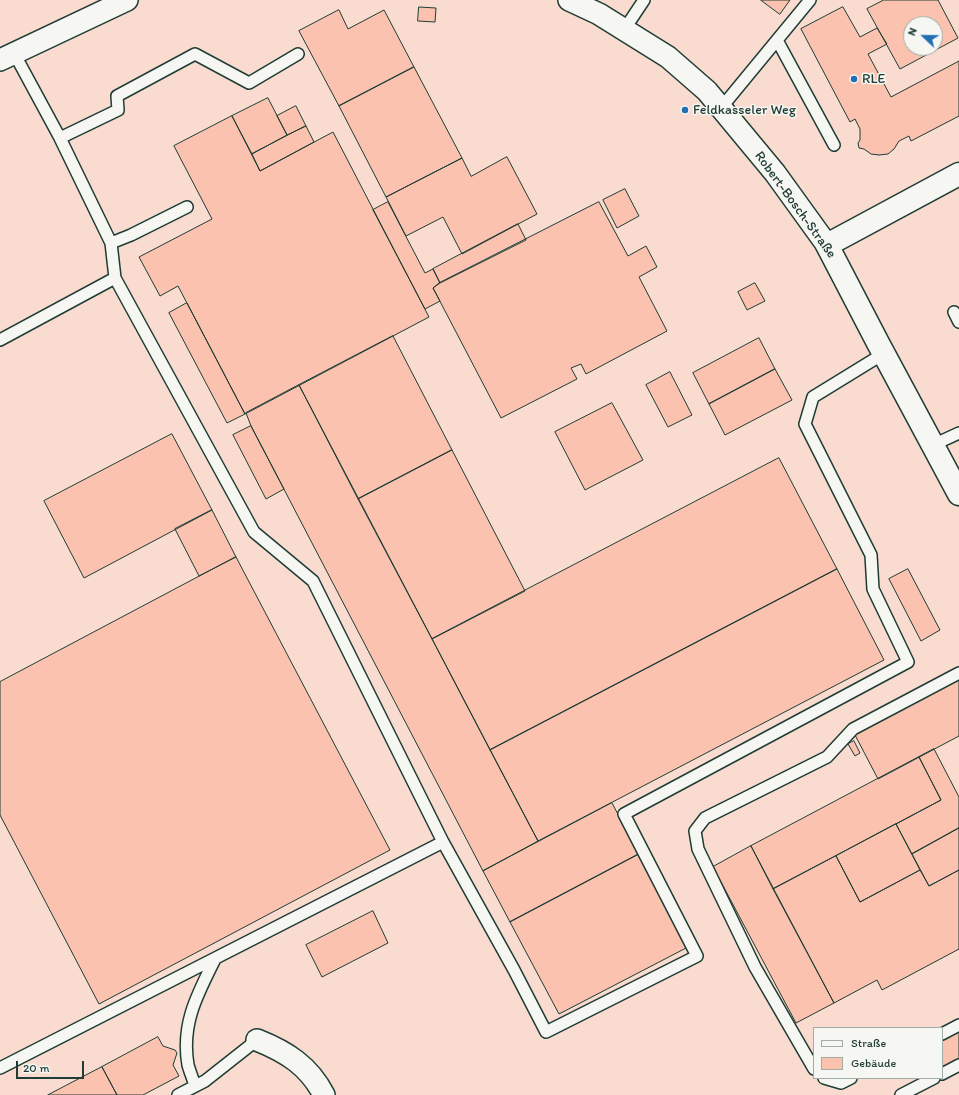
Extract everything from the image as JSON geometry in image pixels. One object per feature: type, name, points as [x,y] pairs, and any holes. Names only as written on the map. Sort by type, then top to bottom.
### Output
[{"type":"street","points":[[7,57],[127,0]]},
{"type":"street","name":"Robert-Bosch-Straße","points":[[569,0],[599,14],[668,57],[707,91],[775,173],[827,245],[959,494]]},
{"type":"street","points":[[827,245],[959,174]]},
{"type":"street","points":[[257,1040],[277,1048],[296,1060],[319,1085],[324,1095]]},
{"type":"lane","points":[[624,30],[644,0]]},
{"type":"lane","points":[[721,108],[810,0]]},
{"type":"lane","points":[[777,40],[834,145]]},
{"type":"lane","points":[[60,138],[118,110],[117,96],[195,54],[249,83],[298,54]]},
{"type":"lane","points":[[7,57],[60,138],[111,243],[116,278],[254,532],[313,582],[443,842],[514,970],[546,1032],[697,956],[624,814],[908,662],[873,589],[870,555],[805,424],[813,397],[884,354]]},
{"type":"lane","points":[[111,243],[131,235],[187,207]]},
{"type":"lane","points":[[0,340],[116,278]]},
{"type":"lane","points":[[933,446],[959,433]]},
{"type":"lane","points":[[813,1067],[755,967],[698,849],[695,831],[705,818],[827,757],[853,729],[959,673]]},
{"type":"lane","points":[[0,1068],[443,842]]},
{"type":"lane","points":[[195,1086],[188,1067],[186,1045],[188,1024],[195,999],[215,959]]},
{"type":"lane","points":[[943,1033],[959,1025]]},
{"type":"lane","points":[[178,1095],[205,1081],[257,1040]]},
{"type":"lane","points":[[943,1073],[959,1065]]},
{"type":"lane","points":[[827,1079],[840,1083],[849,1079]]},
{"type":"lane","points":[[901,1095],[932,1079]]},
{"type":"shaded area","points":[[0,0],[959,0],[959,1095],[0,1095]]},
{"type":"building","points":[[761,0],[790,0],[780,14]]},
{"type":"building","points":[[884,0],[938,0],[958,38],[943,46],[943,16],[903,16],[903,56],[924,56],[900,69],[867,9]]},
{"type":"building","points":[[419,7],[436,8],[435,22],[418,21]]},
{"type":"building","name":"RLE","points":[[843,7],[860,37],[877,28],[887,44],[868,54],[891,97],[959,61],[959,116],[911,141],[909,136],[899,141],[894,149],[888,154],[871,154],[864,149],[859,148],[858,143],[860,140],[860,129],[855,119],[850,122],[801,29]]},
{"type":"building","points":[[339,10],[348,29],[384,10],[414,67],[339,106],[299,31]]},
{"type":"building","points":[[414,67],[462,158],[386,197],[339,106]]},
{"type":"building","points":[[268,98],[287,135],[252,154],[232,116]]},
{"type":"building","points":[[296,106],[306,126],[287,135],[277,116]]},
{"type":"building","points":[[232,116],[260,171],[333,132],[429,317],[245,414],[178,286],[160,296],[139,257],[212,219],[174,146]]},
{"type":"building","points":[[306,126],[314,142],[260,171],[252,154]]},
{"type":"building","points":[[507,157],[537,214],[462,254],[443,217],[406,236],[386,197],[462,158],[471,176]]},
{"type":"building","points":[[625,189],[639,216],[617,228],[603,200]]},
{"type":"building","points":[[388,202],[425,273],[433,269],[440,283],[433,288],[440,301],[425,309],[373,210]]},
{"type":"building","points":[[599,202],[628,256],[646,246],[657,267],[639,277],[667,331],[586,374],[581,364],[571,368],[577,379],[501,418],[433,288],[439,283]]},
{"type":"building","points":[[518,224],[526,240],[440,283],[433,269]]},
{"type":"building","points":[[755,283],[765,301],[747,310],[738,292]]},
{"type":"building","points":[[187,303],[245,414],[227,423],[169,313]]},
{"type":"building","points":[[393,336],[452,450],[358,499],[299,385]]},
{"type":"building","points":[[759,338],[775,369],[709,404],[693,373]]},
{"type":"building","points":[[775,369],[792,400],[725,435],[709,404]]},
{"type":"building","points":[[670,372],[692,415],[668,427],[646,385]]},
{"type":"building","points":[[299,385],[538,841],[483,871],[251,426],[246,413]]},
{"type":"building","points":[[612,403],[643,460],[585,490],[555,432]]},
{"type":"building","points":[[251,426],[284,489],[266,499],[233,435]]},
{"type":"building","points":[[172,434],[212,510],[84,578],[44,501]]},
{"type":"building","points":[[452,450],[525,591],[432,639],[358,499]]},
{"type":"building","points":[[779,458],[837,569],[490,750],[432,639]]},
{"type":"building","points":[[212,510],[236,557],[199,576],[175,529]]},
{"type":"building","points":[[236,557],[390,850],[99,1004],[0,815],[0,682]]},
{"type":"building","points":[[837,569],[884,660],[538,841],[490,750]]},
{"type":"building","points":[[908,569],[940,630],[921,641],[889,579]]},
{"type":"building","points":[[959,680],[959,736],[878,779],[855,735]]},
{"type":"building","points":[[854,741],[860,753],[855,756],[848,744]]},
{"type":"building","points":[[934,749],[959,797],[959,828],[912,854],[896,824],[941,800],[919,757]]},
{"type":"building","points":[[919,757],[941,800],[773,889],[751,846]]},
{"type":"building","points":[[612,803],[639,854],[510,922],[483,871]]},
{"type":"building","points":[[896,824],[920,870],[860,902],[836,856]]},
{"type":"building","points":[[959,828],[959,870],[929,886],[912,854]]},
{"type":"building","points":[[751,846],[834,1003],[796,1023],[713,867]]},
{"type":"building","points":[[639,854],[688,947],[559,1014],[510,922]]},
{"type":"building","points":[[836,856],[860,902],[920,870],[929,886],[959,870],[959,949],[882,990],[877,980],[834,1003],[773,889]]},
{"type":"building","points":[[373,911],[388,943],[322,977],[306,945]]},
{"type":"building","points":[[959,1032],[959,1059],[943,1067],[943,1040]]},
{"type":"building","points":[[158,1037],[163,1046],[175,1050],[177,1053],[173,1065],[179,1076],[143,1095],[117,1095],[102,1067]]},
{"type":"building","points":[[102,1067],[117,1095],[48,1095]]},
{"type":"place","name":"RLE","points":[[854,79]]},
{"type":"place","name":"Feldkasseler Weg","points":[[685,110]]}]
